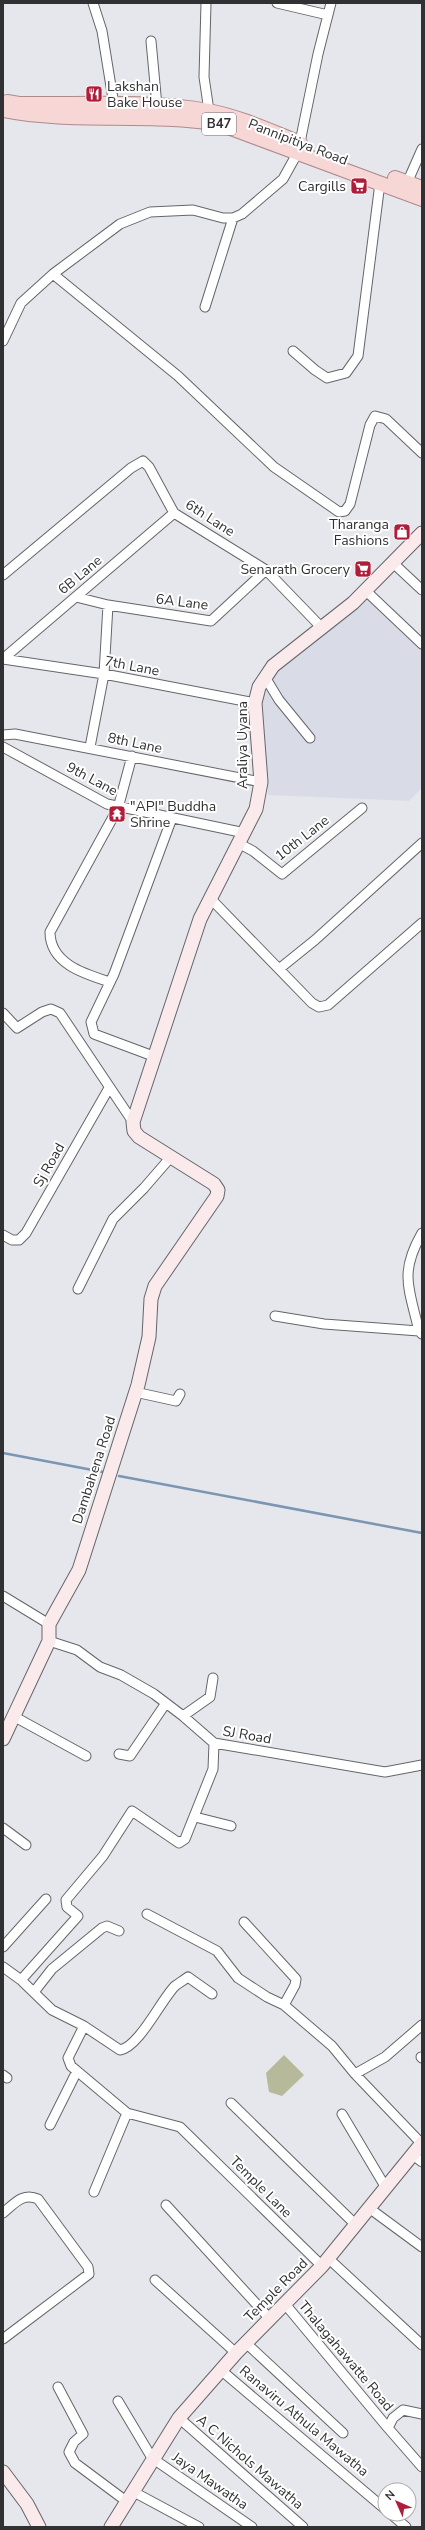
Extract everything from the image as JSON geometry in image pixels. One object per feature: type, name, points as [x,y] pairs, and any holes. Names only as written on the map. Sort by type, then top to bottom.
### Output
[{"type":"main road","name":"Pannipitiya Road","points":[[3,101],[19,104],[157,106],[209,111],[250,123],[299,147],[380,183],[422,199]]},
{"type":"main road","name":"Pannipitiya Road","points":[[3,110],[32,116],[187,119],[220,124],[299,147],[422,188]]},
{"type":"street","points":[[93,3],[102,31],[114,106]]},
{"type":"street","points":[[206,3],[204,77],[209,111]]},
{"type":"street","points":[[277,3],[328,15]]},
{"type":"street","points":[[3,341],[21,303],[53,274],[120,224],[150,212],[193,210],[223,218],[233,218],[242,214],[283,179],[299,147],[318,54],[331,3]]},
{"type":"street","points":[[151,42],[157,106]]},
{"type":"street","points":[[407,183],[422,149]]},
{"type":"street","points":[[293,351],[314,370],[327,378],[346,373],[358,356],[380,183]]},
{"type":"street","points":[[205,307],[233,218]]},
{"type":"street","points":[[53,274],[178,376],[274,467],[339,512],[345,511],[350,504],[370,425],[375,416],[386,419],[422,453]]},
{"type":"street","name":"6th Lane","points":[[3,575],[137,463],[143,462],[149,467],[174,513],[266,570],[322,628]]},
{"type":"street","name":"6B Lane","points":[[3,658],[174,513]]},
{"type":"street","name":"Araliya Uyana","points":[[133,1122],[153,1056],[200,919],[256,809],[261,782],[255,703],[259,687],[273,666],[353,603],[422,533]]},
{"type":"street","points":[[392,562],[422,590]]},
{"type":"street","name":"6A Lane","points":[[76,597],[108,605],[211,621],[266,570]]},
{"type":"street","points":[[365,590],[422,644]]},
{"type":"street","points":[[90,747],[104,674],[108,605]]},
{"type":"street","name":"7th Lane","points":[[3,658],[104,674],[255,703]]},
{"type":"street","points":[[266,677],[279,700],[310,738]]},
{"type":"street","name":"8th Lane","points":[[3,735],[14,734],[90,747],[261,782]]},
{"type":"street","name":"9th Lane","points":[[3,747],[118,808],[172,818],[242,838]]},
{"type":"street","points":[[110,982],[76,971],[62,960],[50,941],[50,932],[118,808],[132,756]]},
{"type":"street","name":"10th Lane","points":[[242,838],[253,851],[282,874],[362,808]]},
{"type":"street","points":[[153,1056],[94,1034],[91,1022],[110,982],[172,818]]},
{"type":"street","points":[[278,969],[315,940],[422,843]]},
{"type":"street","points":[[210,898],[278,969],[312,1003],[319,1007],[328,1005],[422,923]]},
{"type":"street","points":[[3,1013],[17,1028],[42,1012],[51,1009],[60,1013],[133,1122]]},
{"type":"street","name":"Sj Road","points":[[3,1235],[12,1240],[19,1240],[26,1233],[109,1088]]},
{"type":"street","name":"Dambahena Road","points":[[3,1739],[15,1717],[49,1641],[49,1624],[79,1570],[135,1392],[149,1338],[151,1299],[155,1286],[217,1196],[218,1190],[214,1184],[170,1158],[139,1137],[134,1131],[133,1122]]},
{"type":"street","points":[[78,1289],[112,1219],[144,1188],[170,1158]]},
{"type":"street","points":[[275,1316],[324,1324],[420,1332],[410,1292],[407,1266],[411,1252],[422,1233]]},
{"type":"street","points":[[135,1392],[176,1401],[180,1394]]},
{"type":"street","points":[[3,1596],[49,1624]]},
{"type":"street","name":"SJ Road","points":[[49,1641],[77,1650],[100,1667],[121,1675],[166,1703],[214,1743],[385,1772],[422,1765]]},
{"type":"street","points":[[183,1716],[210,1697],[213,1678]]},
{"type":"street","points":[[119,1754],[130,1756],[166,1703]]},
{"type":"street","points":[[15,1717],[86,1756]]},
{"type":"street","points":[[21,1980],[78,1916],[67,1907],[66,1900],[103,1856],[132,1811],[179,1843],[185,1839],[213,1769],[214,1743]]},
{"type":"street","points":[[195,1817],[231,1826]]},
{"type":"street","points":[[3,1828],[26,1845]]},
{"type":"street","points":[[3,1947],[46,1899]]},
{"type":"street","points":[[147,1914],[217,1951],[238,1978],[267,1998],[284,2005],[332,2046],[356,2074],[422,2143]]},
{"type":"street","points":[[244,1922],[296,1979],[295,1985],[284,2005]]},
{"type":"street","points":[[34,1992],[52,1969],[102,1928],[107,1926],[119,1931]]},
{"type":"street","points":[[3,1967],[21,1980],[52,2010],[84,2026],[120,2050],[125,2050],[146,2028],[175,1986],[188,1977],[212,1994]]},
{"type":"street","points":[[356,2074],[386,2057],[422,2025]]},
{"type":"street","points":[[84,2026],[68,2058],[77,2071],[127,2113],[94,2192]]},
{"type":"street","points":[[50,2125],[77,2071]]},
{"type":"street","points":[[231,2103],[356,2225]]},
{"type":"street","name":"Temple Lane","points":[[127,2113],[180,2127],[325,2262]]},
{"type":"street","points":[[342,2114],[386,2188]]},
{"type":"street","name":"Temple Road","points":[[111,2527],[152,2458],[179,2418],[222,2371],[236,2353],[325,2262],[386,2188],[417,2158],[422,2143]]},
{"type":"street","points":[[3,2213],[22,2198],[30,2196],[38,2199],[88,2267],[89,2274],[3,2339]]},
{"type":"street","points":[[166,2205],[270,2319]]},
{"type":"street","points":[[369,2208],[422,2247]]},
{"type":"street","points":[[325,2262],[422,2345]]},
{"type":"street","points":[[155,2280],[236,2353]]},
{"type":"street","name":"Thalagahawatte Road","points":[[285,2304],[388,2428],[393,2418],[402,2410],[422,2414]]},
{"type":"street","points":[[246,2343],[343,2434]]},
{"type":"street","name":"Ranaviru Athula Mawatha","points":[[222,2371],[377,2502]]},
{"type":"street","points":[[58,2388],[83,2434],[74,2442],[69,2452],[75,2463],[129,2496],[199,2527]]},
{"type":"street","points":[[118,2401],[152,2458]]},
{"type":"street","name":"A C Nichols Mawatha","points":[[179,2418],[303,2527]]},
{"type":"street","points":[[388,2428],[422,2466]]},
{"type":"street","name":"Jaya Mawatha","points":[[152,2458],[252,2527]]},
{"type":"street","points":[[3,2472],[27,2504],[39,2527]]},
{"type":"shaded area","points":[[363,593],[422,649],[422,788],[409,801],[268,795],[260,700],[275,666]]},
{"type":"green space","points":[[284,2055],[304,2075],[282,2096],[269,2092],[266,2073]]},
{"type":"waterway","points":[[3,1453],[103,1472]]},
{"type":"waterway","points":[[119,1476],[422,1533]]},
{"type":"place","name":"Lakshan Bake House","points":[[94,94]]},
{"type":"place","name":"Cargills","points":[[359,186]]},
{"type":"place","name":"Tharanga Fashions","points":[[402,532]]},
{"type":"place","name":"Senarath Grocery","points":[[363,569]]},
{"type":"place","name":"\"API\" Buddha Shrine","points":[[117,814]]}]
